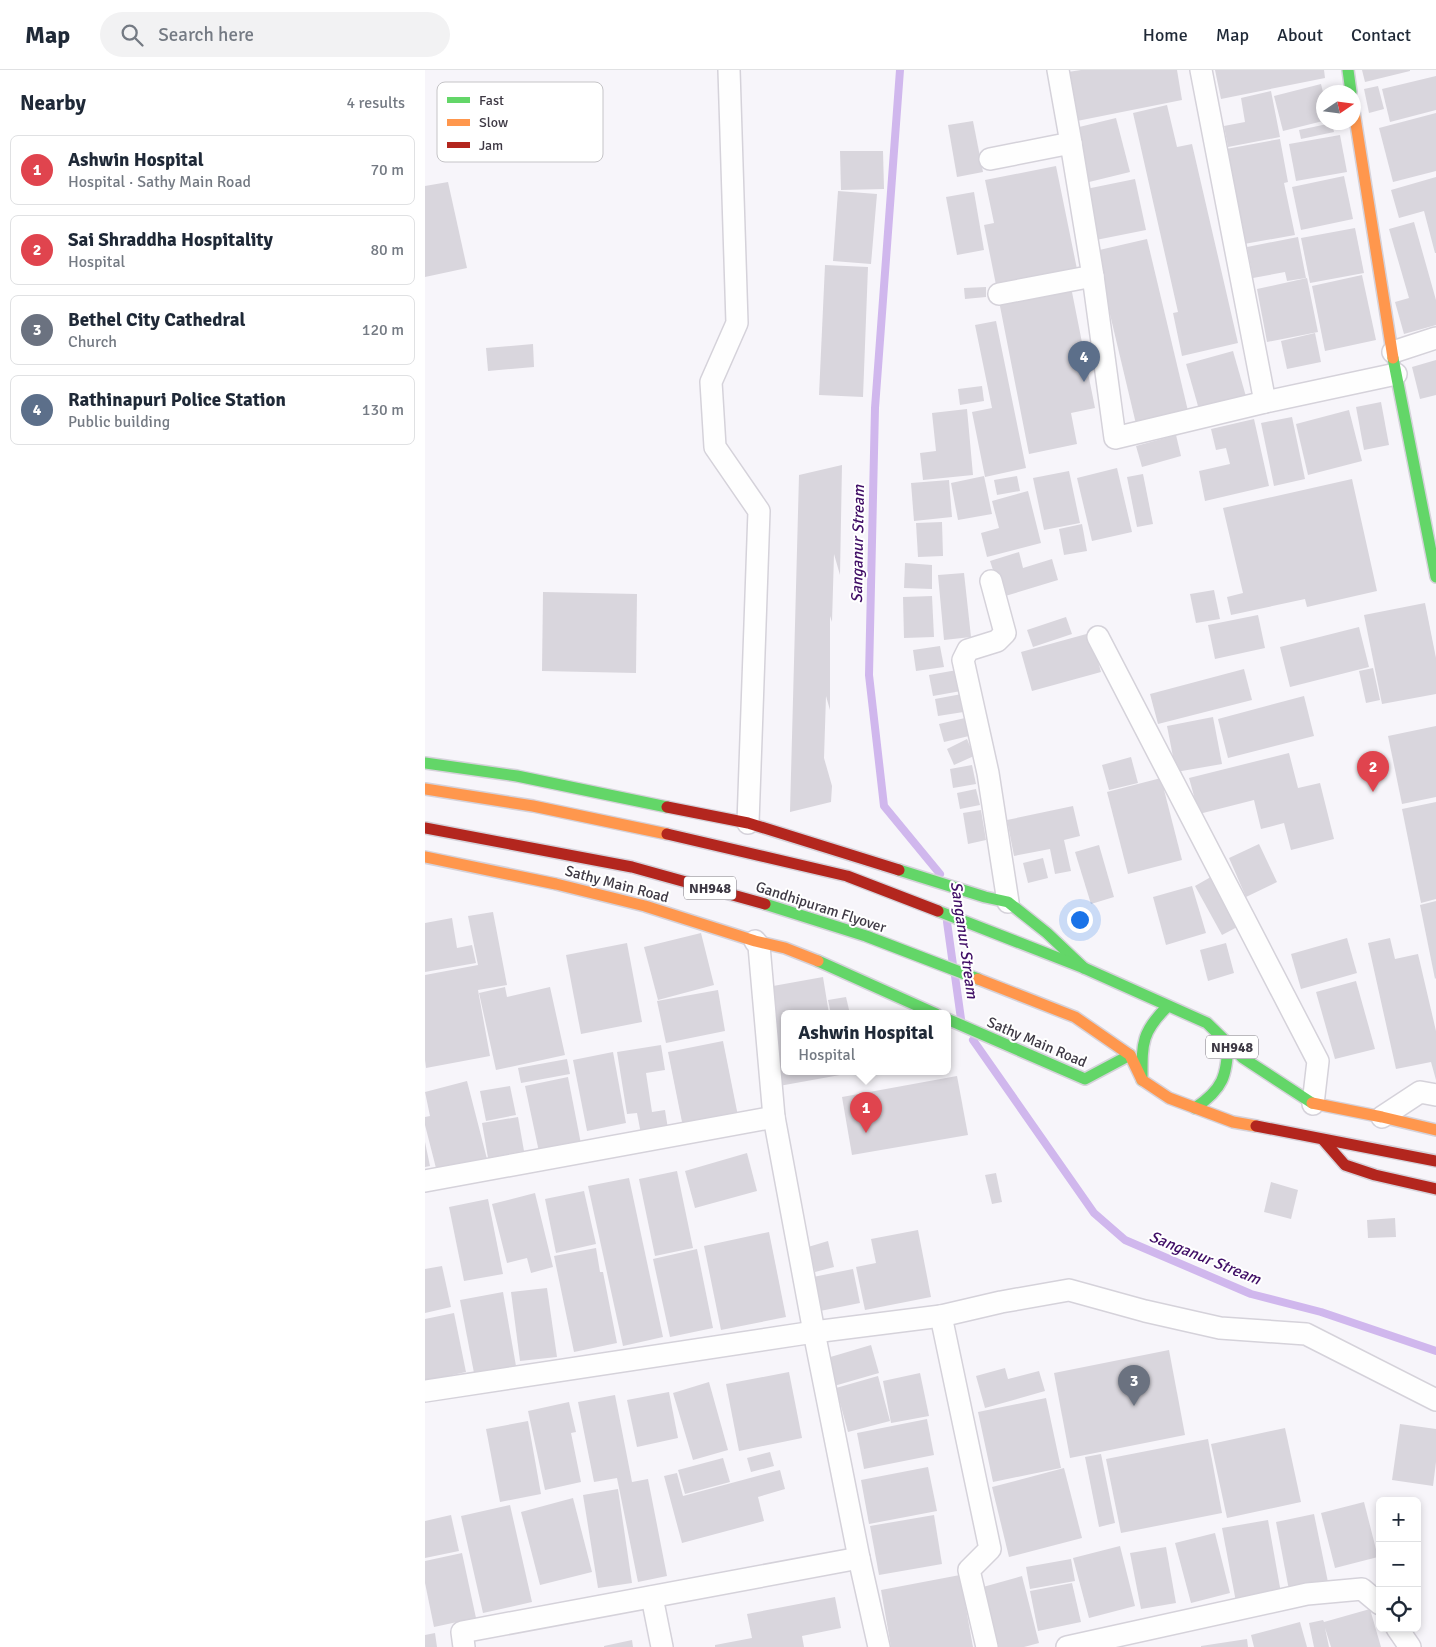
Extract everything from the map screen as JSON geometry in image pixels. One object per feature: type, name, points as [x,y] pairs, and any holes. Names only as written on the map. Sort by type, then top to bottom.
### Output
[{"type":"main road","points":[[1348,70],[1350,85]]},
{"type":"main road","points":[[1357,130],[1396,374],[1433,548],[1436,577]]},
{"type":"main road","points":[[425,763],[517,776],[748,823],[985,897],[1008,902],[1047,933],[1084,968]]},
{"type":"main road","name":"Gandhipuram Flyover","points":[[425,789],[552,810],[695,840],[847,876],[1084,968]]},
{"type":"main road","name":"Gandhipuram Flyover","points":[[425,828],[632,867],[866,936],[1075,1017],[1130,1055]]},
{"type":"main road","name":"Sathy Main Road","points":[[425,857],[556,884],[645,906],[755,941],[785,948],[839,969],[927,1010]]},
{"type":"main road","name":"NH948","points":[[1084,968],[1207,1023],[1243,1058],[1313,1104],[1382,1117],[1435,1130]]},
{"type":"main road","points":[[1168,1006],[1151,1024],[1147,1035],[1142,1050],[1142,1080],[1169,1098],[1233,1122],[1431,1159]]},
{"type":"main road","name":"Sathy Main Road","points":[[951,1022],[1085,1079],[1130,1055]]},
{"type":"main road","points":[[1195,1108],[1210,1098],[1223,1082],[1228,1062],[1228,1043]]},
{"type":"main road","name":"NH948","points":[[1130,1055],[1142,1080]]},
{"type":"main road","points":[[1324,1140],[1345,1165],[1375,1175],[1436,1189]]},
{"type":"street","points":[[729,70],[737,323],[711,382],[715,447],[759,511],[748,823]]},
{"type":"street","points":[[1058,70],[1093,276],[1115,438],[1265,402],[1396,374]]},
{"type":"street","points":[[1201,70],[1265,402]]},
{"type":"street","points":[[990,159],[1071,144]]},
{"type":"street","points":[[999,294],[1093,276]]},
{"type":"street","points":[[1393,352],[1436,338]]},
{"type":"street","points":[[991,581],[1005,634],[997,641],[968,650],[963,660],[988,773],[1008,902]]},
{"type":"street","points":[[1098,637],[1318,1061],[1313,1104]]},
{"type":"street","points":[[755,941],[759,946],[774,1117],[814,1332],[859,1558],[879,1647]]},
{"type":"street","points":[[1382,1117],[1420,1092],[1436,1095]]},
{"type":"street","points":[[425,1181],[774,1117]]},
{"type":"street","points":[[425,1391],[814,1332],[941,1316],[1001,1302],[1069,1290],[1145,1311],[1220,1328],[1306,1334],[1436,1400]]},
{"type":"street","points":[[941,1316],[990,1549],[969,1570],[987,1647]]},
{"type":"street","points":[[465,1647],[461,1632],[859,1558]]},
{"type":"street","points":[[1067,1647],[1307,1594],[1362,1589],[1376,1601]]},
{"type":"street","points":[[652,1597],[662,1647]]},
{"type":"street","points":[[1400,1632],[1410,1647]]},
{"type":"building","points":[[1081,70],[1177,70],[1182,100],[1077,121],[1068,72]]},
{"type":"building","points":[[1215,70],[1324,70],[1325,78],[1221,99]]},
{"type":"building","points":[[1362,70],[1410,70],[1410,71],[1365,82]]},
{"type":"building","points":[[1436,76],[1436,110],[1390,122],[1382,89]]},
{"type":"building","points":[[1316,85],[1316,123],[1283,131],[1274,96]]},
{"type":"building","points":[[1378,86],[1384,109],[1369,113],[1364,89]]},
{"type":"building","points":[[1271,91],[1280,137],[1228,147],[1224,126],[1245,122],[1241,98]]},
{"type":"building","points":[[1167,105],[1177,147],[1192,144],[1238,343],[1182,356],[1173,313],[1178,312],[1133,113]]},
{"type":"building","points":[[1436,113],[1436,171],[1393,182],[1379,128]]},
{"type":"building","points":[[1116,118],[1130,172],[1085,183],[1071,129]]},
{"type":"building","points":[[973,121],[983,172],[957,177],[948,125]]},
{"type":"building","points":[[1316,126],[1316,130],[1334,130],[1334,132],[1301,139],[1299,130]]},
{"type":"building","points":[[1340,135],[1347,172],[1296,181],[1289,144]]},
{"type":"building","points":[[1280,139],[1288,182],[1284,183],[1295,235],[1244,244],[1226,149]]},
{"type":"building","points":[[840,151],[883,151],[884,189],[841,190]]},
{"type":"building","points":[[1056,166],[1078,274],[997,290],[984,225],[994,223],[985,180]]},
{"type":"building","points":[[1344,176],[1353,219],[1301,230],[1292,187]]},
{"type":"building","points":[[1436,177],[1435,253],[1424,211],[1399,218],[1391,190]]},
{"type":"building","points":[[1135,179],[1146,230],[1096,240],[1086,189]]},
{"type":"building","points":[[448,182],[467,268],[425,277],[425,186]]},
{"type":"building","points":[[838,191],[877,194],[871,264],[833,261]]},
{"type":"building","points":[[974,192],[984,250],[957,255],[946,197]]},
{"type":"building","points":[[1414,222],[1436,300],[1436,325],[1404,334],[1395,302],[1409,298],[1389,229]]},
{"type":"building","points":[[1355,228],[1364,273],[1310,283],[1301,238]]},
{"type":"building","points":[[1298,237],[1306,278],[1287,281],[1285,272],[1253,278],[1247,247]]},
{"type":"building","points":[[1147,239],[1188,411],[1136,424],[1095,251]]},
{"type":"building","points":[[825,265],[868,267],[863,397],[819,395]]},
{"type":"building","points":[[1362,275],[1376,340],[1325,351],[1312,286]]},
{"type":"building","points":[[1307,278],[1318,332],[1267,342],[1257,289]]},
{"type":"building","points":[[1070,282],[1095,408],[1071,413],[1077,444],[1029,454],[998,296]]},
{"type":"building","points":[[986,287],[986,297],[965,299],[964,288]]},
{"type":"building","points":[[996,321],[1026,468],[985,477],[972,412],[992,408],[975,325]]},
{"type":"building","points":[[1315,333],[1321,362],[1287,369],[1281,341]]},
{"type":"building","points":[[533,344],[534,367],[488,371],[486,348]]},
{"type":"building","points":[[1233,351],[1247,400],[1200,413],[1186,364]]},
{"type":"building","points":[[1436,360],[1436,395],[1420,399],[1412,367]]},
{"type":"building","points":[[982,386],[984,401],[960,405],[958,389]]},
{"type":"building","points":[[1381,402],[1389,445],[1364,450],[1356,407]]},
{"type":"building","points":[[967,409],[973,475],[923,480],[920,453],[936,451],[932,413]]},
{"type":"building","points":[[1349,410],[1362,461],[1308,475],[1296,424]]},
{"type":"building","points":[[1292,417],[1305,479],[1274,486],[1261,423]]},
{"type":"building","points":[[1254,419],[1269,486],[1205,501],[1199,471],[1230,464],[1226,448],[1216,450],[1211,429]]},
{"type":"building","points":[[1176,435],[1181,456],[1142,467],[1136,446]]},
{"type":"building","points":[[842,465],[840,575],[834,554],[832,622],[830,616],[830,710],[826,696],[824,758],[832,786],[831,802],[790,812],[799,475]]},
{"type":"building","points":[[1117,468],[1132,532],[1092,541],[1077,478]]},
{"type":"building","points":[[1069,471],[1080,523],[1044,530],[1033,478]]},
{"type":"building","points":[[1143,474],[1153,524],[1137,527],[1127,477]]},
{"type":"building","points":[[984,476],[992,514],[958,520],[951,483]]},
{"type":"building","points":[[1017,476],[1020,491],[997,495],[994,480]]},
{"type":"building","points":[[1352,479],[1377,591],[1307,607],[1305,599],[1231,615],[1227,597],[1243,593],[1223,508]]},
{"type":"building","points":[[949,480],[952,517],[914,521],[911,483]]},
{"type":"building","points":[[1028,491],[1041,543],[987,557],[981,533],[999,528],[992,501]]},
{"type":"building","points":[[942,522],[943,556],[918,557],[916,523]]},
{"type":"building","points":[[1082,524],[1087,551],[1064,555],[1059,529]]},
{"type":"building","points":[[1019,552],[1023,568],[1052,559],[1058,580],[1002,597],[990,561]]},
{"type":"building","points":[[905,563],[932,565],[932,589],[904,588]]},
{"type":"building","points":[[964,573],[971,637],[944,640],[938,575]]},
{"type":"building","points":[[1214,590],[1220,619],[1196,623],[1190,594]]},
{"type":"building","points":[[543,592],[637,594],[636,673],[542,671]]},
{"type":"building","points":[[932,596],[934,637],[904,638],[903,597]]},
{"type":"building","points":[[1425,603],[1436,658],[1436,694],[1382,704],[1364,615]]},
{"type":"building","points":[[1258,615],[1265,648],[1215,659],[1208,625]]},
{"type":"building","points":[[1066,617],[1072,634],[1033,647],[1027,630]]},
{"type":"building","points":[[1359,627],[1369,667],[1290,687],[1280,647]]},
{"type":"building","points":[[1090,633],[1101,672],[1032,691],[1021,652]]},
{"type":"building","points":[[940,646],[944,667],[916,671],[913,650]]},
{"type":"building","points":[[1373,668],[1380,700],[1366,703],[1359,671]]},
{"type":"building","points":[[1244,669],[1252,700],[1158,724],[1150,694]]},
{"type":"building","points":[[957,670],[961,691],[933,696],[929,675]]},
{"type":"building","points":[[967,693],[970,711],[938,716],[935,699]]},
{"type":"building","points":[[1304,696],[1314,736],[1228,758],[1218,719]]},
{"type":"building","points":[[1213,717],[1222,764],[1176,772],[1167,726]]},
{"type":"building","points":[[965,718],[969,736],[944,742],[939,724]]},
{"type":"building","points":[[1436,726],[1436,797],[1402,804],[1388,736]]},
{"type":"building","points":[[967,739],[974,756],[954,765],[947,749]]},
{"type":"building","points":[[1289,753],[1298,788],[1320,783],[1334,839],[1291,850],[1284,823],[1261,829],[1254,800],[1199,814],[1189,778]]},
{"type":"building","points":[[1131,757],[1138,783],[1109,790],[1102,765]]},
{"type":"building","points":[[972,765],[976,784],[953,788],[950,769]]},
{"type":"building","points":[[1161,778],[1182,860],[1128,874],[1107,792]]},
{"type":"building","points":[[976,789],[980,805],[960,809],[957,793]]},
{"type":"building","points":[[1436,802],[1436,899],[1421,903],[1402,809]]},
{"type":"building","points":[[1073,806],[1080,836],[1064,840],[1071,871],[1055,874],[1050,849],[1014,856],[1007,820]]},
{"type":"building","points":[[981,810],[986,840],[968,844],[963,813]]},
{"type":"building","points":[[1259,844],[1277,882],[1246,897],[1229,858]]},
{"type":"building","points":[[1099,845],[1114,897],[1091,904],[1075,852]]},
{"type":"building","points":[[1043,858],[1048,878],[1028,883],[1023,863]]},
{"type":"building","points":[[1216,874],[1243,924],[1222,935],[1195,886]]},
{"type":"building","points":[[1192,886],[1206,933],[1166,945],[1153,897]]},
{"type":"building","points":[[1436,901],[1436,978],[1435,979],[1420,905]]},
{"type":"building","points":[[493,912],[507,985],[478,990],[490,1056],[426,1068],[425,975],[478,965],[468,916]]},
{"type":"building","points":[[452,918],[457,948],[472,945],[476,963],[425,972],[425,923]]},
{"type":"building","points":[[701,933],[714,985],[658,1000],[644,947]]},
{"type":"building","points":[[1347,938],[1357,973],[1301,989],[1291,954]]},
{"type":"building","points":[[1390,938],[1395,959],[1418,954],[1436,1031],[1436,1080],[1431,1062],[1396,1069],[1368,943]]},
{"type":"building","points":[[627,943],[642,1022],[581,1034],[566,955]]},
{"type":"building","points":[[1226,943],[1234,973],[1208,981],[1200,950]]},
{"type":"building","points":[[823,977],[828,1010],[781,1010],[781,1075],[840,1075],[779,1086],[762,988]]},
{"type":"building","points":[[1356,981],[1375,1049],[1335,1059],[1316,992]]},
{"type":"building","points":[[505,987],[507,997],[550,987],[565,1055],[496,1070],[479,993]]},
{"type":"building","points":[[718,990],[725,1031],[666,1043],[657,1001]]},
{"type":"building","points":[[846,997],[849,1010],[830,1010],[828,1000]]},
{"type":"building","points":[[723,1041],[738,1116],[683,1127],[668,1052]]},
{"type":"building","points":[[661,1045],[665,1070],[646,1073],[652,1112],[665,1110],[668,1129],[641,1134],[637,1113],[627,1114],[617,1052]]},
{"type":"building","points":[[613,1052],[626,1123],[587,1131],[573,1060]]},
{"type":"building","points":[[567,1059],[570,1074],[521,1083],[518,1068]]},
{"type":"building","points":[[957,1076],[968,1135],[852,1155],[842,1097]]},
{"type":"building","points":[[568,1077],[581,1144],[539,1152],[525,1086]]},
{"type":"building","points":[[467,1081],[487,1159],[437,1172],[425,1125],[425,1117],[430,1116],[425,1092]]},
{"type":"building","points":[[510,1086],[516,1115],[486,1121],[480,1091]]},
{"type":"building","points":[[518,1117],[524,1151],[488,1158],[482,1123]]},
{"type":"building","points":[[425,1142],[430,1166],[425,1167]]},
{"type":"building","points":[[747,1153],[757,1191],[695,1208],[685,1171]]},
{"type":"building","points":[[677,1171],[693,1248],[655,1256],[639,1179]]},
{"type":"building","points":[[996,1173],[1002,1202],[992,1204],[985,1175]]},
{"type":"building","points":[[629,1178],[663,1337],[623,1346],[588,1186]]},
{"type":"building","points":[[1271,1182],[1298,1190],[1291,1219],[1264,1212]]},
{"type":"building","points":[[584,1191],[596,1244],[556,1253],[545,1199]]},
{"type":"building","points":[[535,1193],[553,1267],[531,1273],[527,1258],[507,1263],[492,1204]]},
{"type":"building","points":[[488,1199],[503,1274],[464,1281],[449,1207]]},
{"type":"building","points":[[1395,1218],[1396,1237],[1368,1238],[1367,1220]]},
{"type":"building","points":[[918,1230],[931,1297],[865,1310],[856,1267],[876,1263],[871,1239]]},
{"type":"building","points":[[769,1232],[786,1317],[721,1330],[704,1246]]},
{"type":"building","points":[[828,1241],[834,1267],[815,1272],[808,1247]]},
{"type":"building","points":[[596,1248],[600,1272],[603,1272],[617,1343],[574,1352],[554,1256]]},
{"type":"building","points":[[697,1249],[713,1328],[670,1337],[653,1259]]},
{"type":"building","points":[[442,1266],[451,1307],[425,1313],[425,1269]]},
{"type":"building","points":[[853,1269],[860,1303],[820,1311],[813,1277]]},
{"type":"building","points":[[547,1288],[557,1357],[520,1361],[511,1292]]},
{"type":"building","points":[[503,1292],[516,1366],[474,1373],[460,1300]]},
{"type":"building","points":[[454,1313],[466,1372],[425,1381],[425,1319]]},
{"type":"building","points":[[871,1345],[879,1373],[834,1386],[827,1358]]},
{"type":"building","points":[[1169,1350],[1185,1435],[1070,1458],[1054,1373]]},
{"type":"building","points":[[1005,1368],[1008,1379],[1039,1371],[1045,1391],[985,1408],[976,1376]]},
{"type":"building","points":[[789,1372],[802,1438],[739,1451],[726,1384]]},
{"type":"building","points":[[920,1373],[929,1416],[891,1423],[883,1381]]},
{"type":"building","points":[[878,1376],[890,1421],[848,1432],[836,1388]]},
{"type":"building","points":[[709,1382],[728,1450],[693,1460],[673,1393]]},
{"type":"building","points":[[669,1392],[678,1438],[637,1447],[627,1400]]},
{"type":"building","points":[[615,1395],[632,1482],[648,1479],[667,1576],[638,1582],[617,1478],[594,1482],[578,1402]]},
{"type":"building","points":[[1046,1398],[1061,1468],[993,1482],[978,1412]]},
{"type":"building","points":[[569,1402],[576,1432],[571,1433],[581,1482],[545,1490],[528,1411]]},
{"type":"building","points":[[927,1419],[934,1455],[864,1469],[857,1433]]},
{"type":"building","points":[[528,1421],[541,1494],[500,1502],[486,1429]]},
{"type":"building","points":[[1400,1424],[1436,1429],[1436,1462],[1433,1486],[1392,1480]]},
{"type":"building","points":[[1285,1428],[1301,1502],[1227,1518],[1211,1444]]},
{"type":"building","points":[[1208,1439],[1222,1513],[1121,1533],[1106,1459]]},
{"type":"building","points":[[770,1452],[774,1466],[751,1472],[747,1458]]},
{"type":"building","points":[[1101,1454],[1115,1523],[1099,1527],[1085,1457]]},
{"type":"building","points":[[723,1458],[730,1482],[685,1494],[678,1470]]},
{"type":"building","points":[[928,1467],[937,1511],[869,1524],[861,1480]]},
{"type":"building","points":[[1064,1468],[1082,1538],[1009,1557],[992,1487]]},
{"type":"building","points":[[780,1470],[785,1489],[758,1497],[764,1521],[682,1543],[664,1476],[677,1473],[683,1496]]},
{"type":"building","points":[[618,1489],[632,1583],[598,1588],[583,1495]]},
{"type":"building","points":[[573,1498],[592,1572],[540,1585],[521,1512]]},
{"type":"building","points":[[1364,1502],[1376,1549],[1376,1558],[1335,1568],[1321,1513]]},
{"type":"building","points":[[510,1505],[532,1602],[483,1613],[461,1516]]},
{"type":"building","points":[[1314,1514],[1328,1582],[1289,1590],[1276,1522]]},
{"type":"building","points":[[451,1515],[459,1551],[425,1558],[425,1521]]},
{"type":"building","points":[[934,1515],[942,1564],[879,1575],[870,1526]]},
{"type":"building","points":[[1268,1520],[1281,1593],[1236,1602],[1222,1528]]},
{"type":"building","points":[[1215,1533],[1230,1593],[1191,1603],[1175,1543]]},
{"type":"building","points":[[1120,1546],[1135,1606],[1089,1618],[1073,1558]]},
{"type":"building","points":[[1166,1547],[1176,1603],[1141,1609],[1130,1553]]},
{"type":"building","points":[[462,1553],[476,1618],[434,1627],[425,1583],[425,1561]]},
{"type":"building","points":[[1071,1559],[1075,1581],[1030,1589],[1026,1567]]},
{"type":"building","points":[[960,1575],[973,1647],[891,1647],[881,1590]]},
{"type":"building","points":[[1022,1576],[1039,1643],[1024,1647],[999,1647],[983,1587]]},
{"type":"building","points":[[1072,1583],[1081,1622],[1038,1631],[1030,1591]]},
{"type":"building","points":[[835,1597],[841,1628],[802,1636],[804,1647],[715,1647],[715,1645],[752,1638],[747,1614]]},
{"type":"building","points":[[1370,1609],[1381,1647],[1331,1647],[1325,1628],[1329,1647],[1314,1647],[1309,1623],[1323,1620],[1324,1622]]},
{"type":"building","points":[[1300,1622],[1307,1647],[1254,1647],[1251,1635]]},
{"type":"building","points":[[435,1633],[437,1647],[425,1647],[425,1635]]},
{"type":"building","points":[[1247,1639],[1248,1647],[1201,1647],[1201,1646]]},
{"type":"building","points":[[632,1640],[633,1647],[604,1647],[604,1646]]},
{"type":"waterway","name":"Sanganur Stream","points":[[900,70],[875,408],[869,675],[884,806],[940,874]]},
{"type":"waterway","name":"Sanganur Stream","points":[[947,922],[953,965]]},
{"type":"waterway","name":"Sanganur Stream","points":[[955,976],[961,1019]]},
{"type":"waterway","name":"Sanganur Stream","points":[[973,1040],[1094,1213],[1125,1240],[1251,1294],[1321,1312],[1436,1351]]},
{"type":"traffic: fast","points":[[1348,70],[1350,85]]},
{"type":"traffic: fast","points":[[1393,358],[1436,577]]},
{"type":"traffic: fast","points":[[425,763],[517,776],[667,807]]},
{"type":"traffic: fast","points":[[899,870],[985,897],[1008,902],[1047,933],[1084,968]]},
{"type":"traffic: fast","points":[[765,904],[866,936],[978,979]]},
{"type":"traffic: fast","points":[[938,911],[1084,968],[1207,1023],[1243,1058],[1312,1103]]},
{"type":"traffic: fast","points":[[818,961],[927,1010]]},
{"type":"traffic: fast","points":[[1142,1080],[1142,1057],[1145,1039],[1153,1023],[1168,1006]]},
{"type":"traffic: fast","points":[[951,1021],[1085,1079],[1130,1055]]},
{"type":"traffic: fast","points":[[1195,1108],[1212,1094],[1222,1081],[1225,1073],[1228,1043]]},
{"type":"traffic: slow","points":[[1357,130],[1393,358]]},
{"type":"traffic: slow","points":[[425,789],[533,806],[667,834]]},
{"type":"traffic: slow","points":[[425,857],[556,884],[645,906],[755,941],[785,948],[818,961]]},
{"type":"traffic: slow","points":[[978,979],[1075,1017],[1130,1055],[1142,1080],[1169,1098],[1233,1122],[1256,1126]]},
{"type":"traffic: slow","points":[[1312,1103],[1436,1130]]},
{"type":"traffic: jam","points":[[667,807],[748,823],[899,870]]},
{"type":"traffic: jam","points":[[425,828],[632,867],[765,904]]},
{"type":"traffic: jam","points":[[667,834],[847,876],[938,911]]},
{"type":"traffic: jam","points":[[1256,1126],[1436,1161]]},
{"type":"traffic: jam","points":[[1324,1141],[1345,1165],[1375,1175],[1436,1189]]},
{"type":"place","name":"Rathinapuri Police Station","points":[[1084,382]]},
{"type":"place","name":"Sai Shraddha Hospitality","points":[[1373,792]]},
{"type":"place","name":"Ashwin Hospital","points":[[866,1133]]},
{"type":"place","name":"Bethel City Cathedral","points":[[1134,1406]]}]
